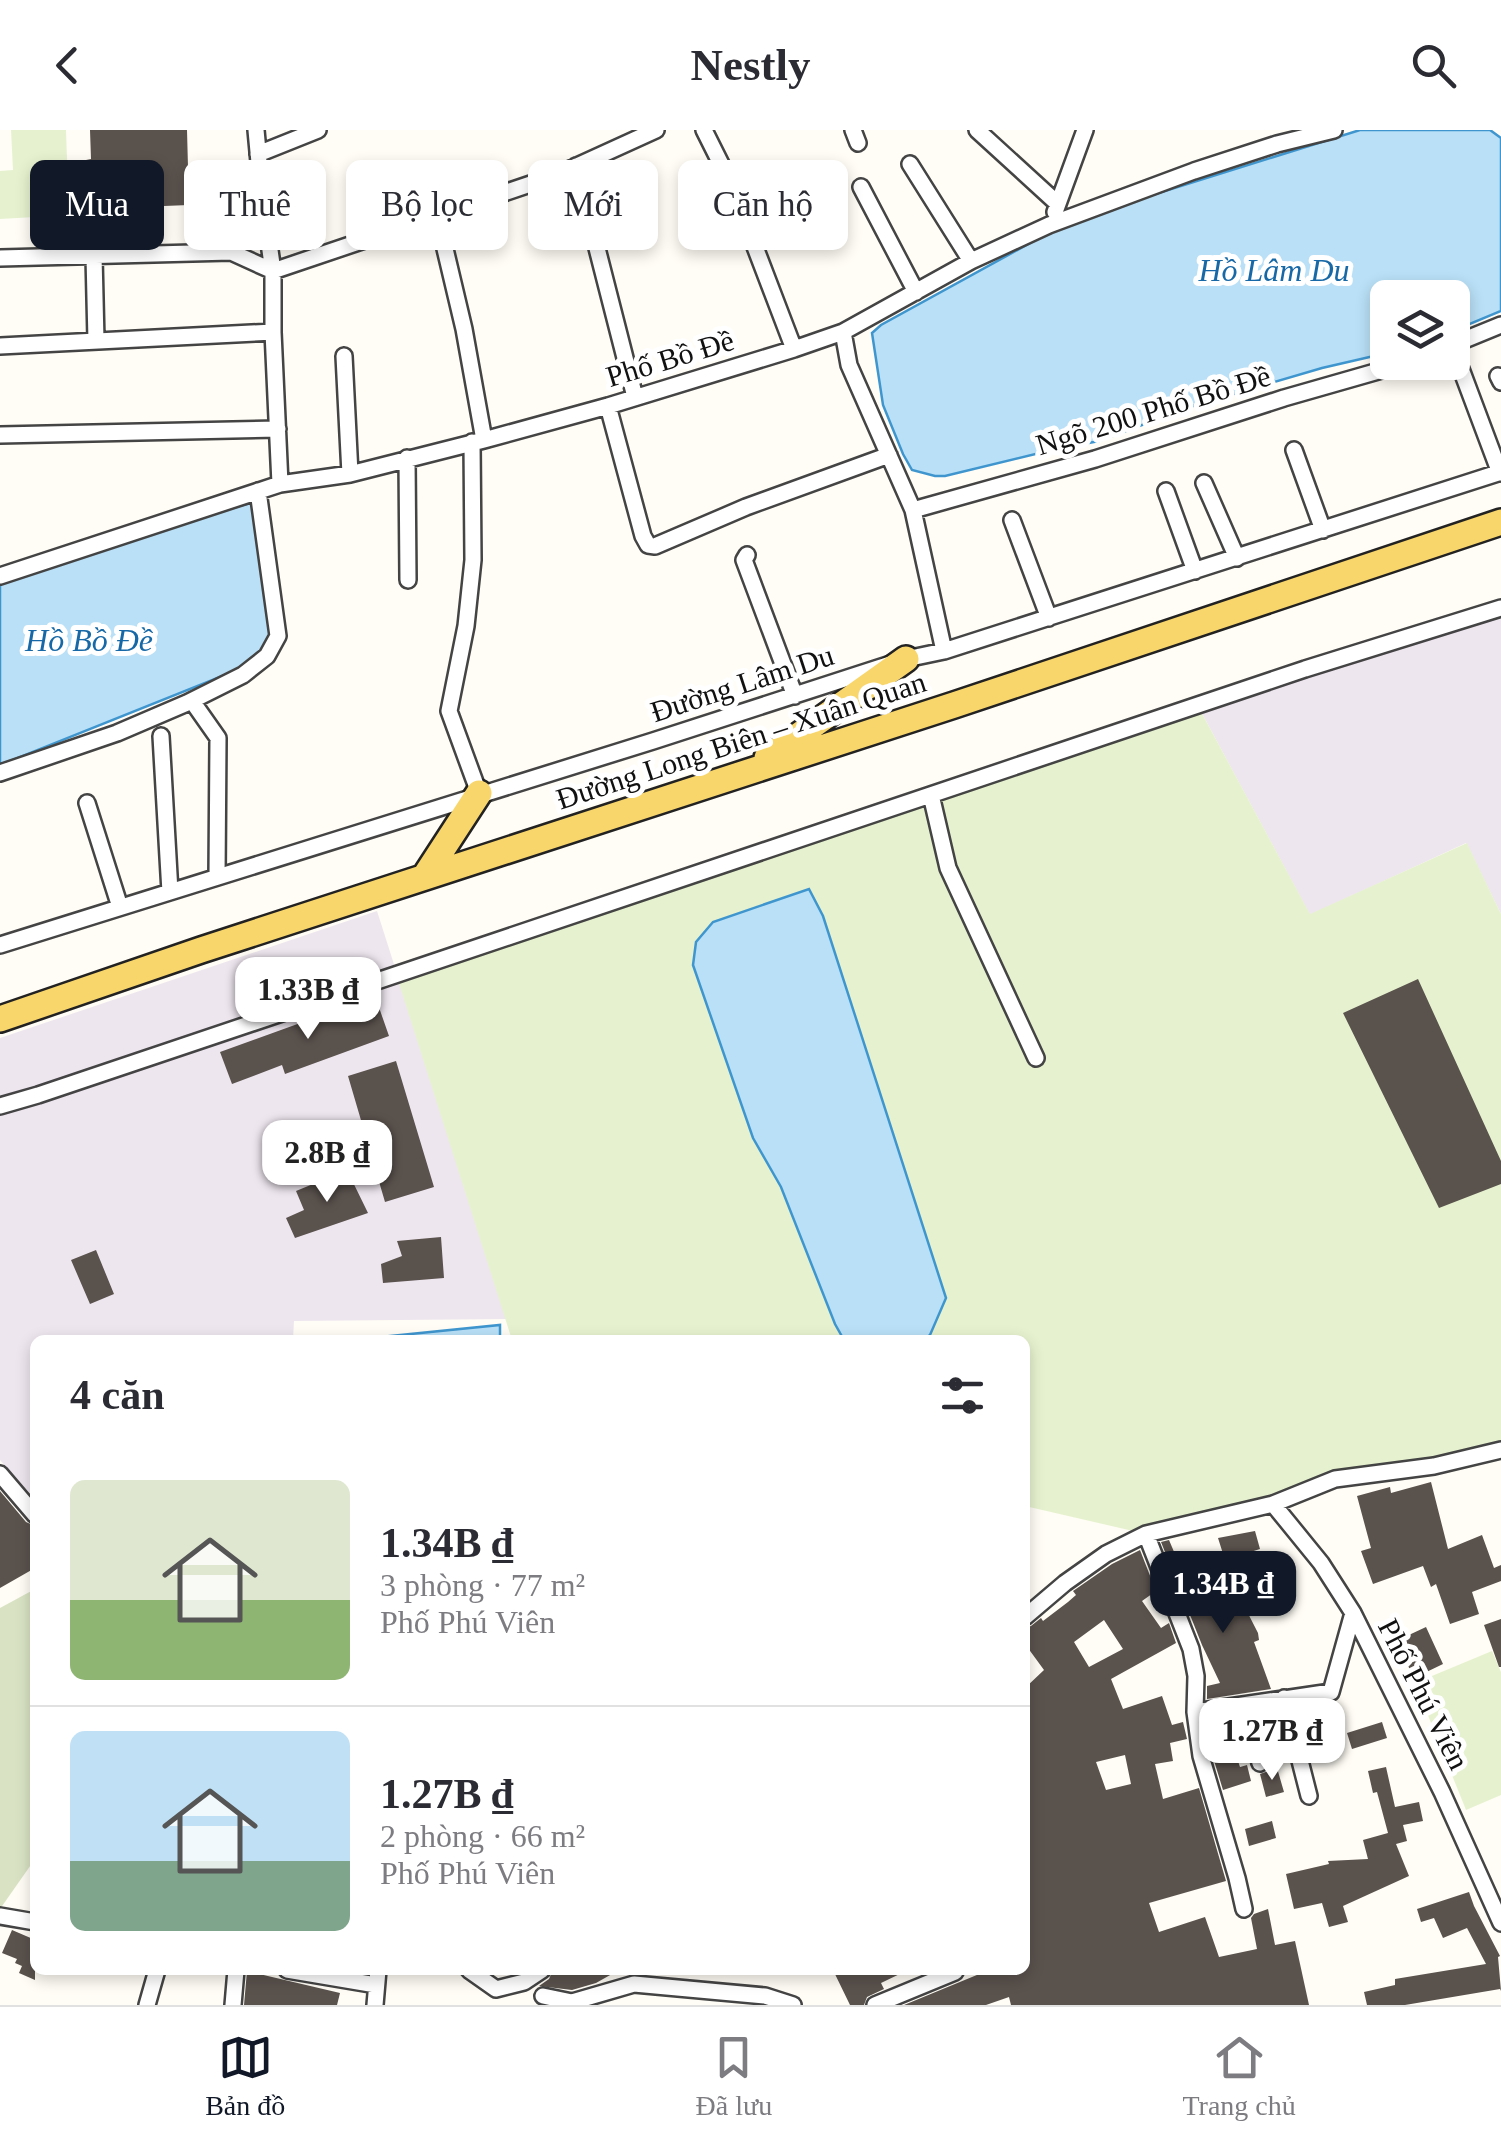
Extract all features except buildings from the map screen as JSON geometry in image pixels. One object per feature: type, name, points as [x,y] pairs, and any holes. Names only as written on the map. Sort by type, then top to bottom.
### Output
[{"type":"main road","name":"Đường Long Biên – Xuân Quan","points":[[0,1018],[1496,522]]},
{"type":"main road","points":[[747,772],[906,659]]},
{"type":"main road","points":[[425,876],[479,794]]},
{"type":"street","points":[[256,130],[274,272],[280,484]]},
{"type":"street","points":[[258,154],[318,130]]},
{"type":"street","points":[[589,160],[656,130]]},
{"type":"street","points":[[704,130],[731,184],[794,349]]},
{"type":"street","points":[[978,130],[1058,204]]},
{"type":"street","points":[[1049,225],[1084,130]]},
{"type":"street","name":"Phố Bồ Đề","points":[[0,576],[280,484],[350,474],[478,441],[794,349],[843,332],[971,261],[1049,225],[1275,137],[1334,130]]},
{"type":"street","points":[[910,164],[971,261]]},
{"type":"street","points":[[861,187],[916,292]]},
{"type":"street","points":[[0,258],[231,252],[274,272],[346,247]]},
{"type":"street","points":[[445,250],[464,328],[478,441],[466,626],[449,712],[479,794]]},
{"type":"street","points":[[597,250],[635,397]]},
{"type":"street","points":[[94,256],[96,341]]},
{"type":"street","points":[[1470,338],[1501,325]]},
{"type":"street","points":[[0,346],[273,332]]},
{"type":"street","points":[[843,332],[849,365],[913,510],[944,651]]},
{"type":"street","points":[[344,356],[350,474]]},
{"type":"street","name":"Ngõ 200 Phố Bồ Đề","points":[[913,510],[1095,459],[1370,373]]},
{"type":"street","points":[[1466,380],[1501,472]]},
{"type":"street","points":[[608,406],[648,545],[655,546],[746,507],[889,456]]},
{"type":"street","points":[[0,435],[278,429]]},
{"type":"street","points":[[1294,450],[1324,530]]},
{"type":"street","points":[[406,458],[408,580]]},
{"type":"street","name":"Đường Lâm Du","points":[[0,945],[906,659],[1049,618],[1501,472]]},
{"type":"street","points":[[1204,483],[1237,558]]},
{"type":"street","points":[[1166,491],[1195,571]]},
{"type":"street","points":[[0,773],[117,733],[192,701],[243,675],[268,656],[278,636],[258,492]]},
{"type":"street","points":[[1012,520],[1049,618]]},
{"type":"street","points":[[747,556],[744,560],[795,696]]},
{"type":"street","points":[[0,1106],[1306,669],[1501,608]]},
{"type":"street","points":[[192,701],[218,738],[217,877]]},
{"type":"street","points":[[161,736],[170,892]]},
{"type":"street","points":[[930,794],[948,868],[1036,1058]]},
{"type":"street","points":[[87,804],[120,908]]},
{"type":"street","points":[[1030,1612],[1106,1554],[1146,1534],[1273,1504],[1335,1479],[1434,1466],[1501,1450]]},
{"type":"street","points":[[0,1474],[30,1509]]},
{"type":"street","name":"Phố Phú Viên","points":[[1273,1504],[1321,1563],[1353,1613],[1442,1792],[1501,1923]]},
{"type":"street","points":[[1146,1534],[1192,1649],[1201,1756],[1244,1909]]},
{"type":"street","points":[[1195,1712],[1331,1692],[1353,1613]]},
{"type":"street","points":[[1284,1698],[1310,1796]]},
{"type":"street","points":[[1245,1705],[1260,1763]]},
{"type":"street","points":[[0,1916],[30,1921]]},
{"type":"street","points":[[147,2005],[155,1975]]},
{"type":"street","points":[[233,2005],[236,1975]]},
{"type":"street","points":[[351,1975],[377,1977],[374,2005]]},
{"type":"street","points":[[476,1975],[496,1989],[534,1975]]},
{"type":"street","points":[[875,2005],[924,1976]]},
{"type":"street","points":[[524,1982],[548,2001],[572,2002],[634,1984],[765,1996],[793,2005]]},
{"type":"shaded area","points":[[1501,615],[1501,914],[1466,843],[1310,915],[1198,706]]},
{"type":"shaded area","points":[[377,911],[507,1319],[294,1321],[293,1335],[30,1335],[30,1493],[0,1460],[0,1038]]},
{"type":"green space","points":[[11,130],[66,130],[67,160],[30,160],[30,217],[0,219],[0,171],[13,170]]},
{"type":"green space","points":[[1198,706],[1310,914],[1467,843],[1501,914],[1501,1447],[1335,1479],[1146,1534],[1030,1507],[1030,1335],[510,1335],[396,974]]},
{"type":"green space","points":[[30,1592],[30,1866],[0,1909],[0,1608]]},
{"type":"green space","points":[[1492,1651],[1501,1672],[1501,1795],[1466,1810],[1415,1683]]},
{"type":"water","name":"Hồ Lâm Du","points":[[1360,130],[1490,130],[1501,138],[1501,311],[1470,324],[1470,280],[1370,280],[1370,357],[1193,406],[1099,441],[945,476],[912,470],[883,405],[872,333],[1041,237],[1101,211]]},
{"type":"water","name":"Hồ Bồ Đề","points":[[259,501],[275,641],[255,663],[0,765],[0,583],[165,525]]},
{"type":"water","points":[[809,889],[823,916],[946,1298],[930,1335],[841,1335],[835,1324],[781,1187],[753,1138],[693,965],[696,942],[713,922]]},
{"type":"water","points":[[500,1325],[500,1335],[401,1335]]}]
